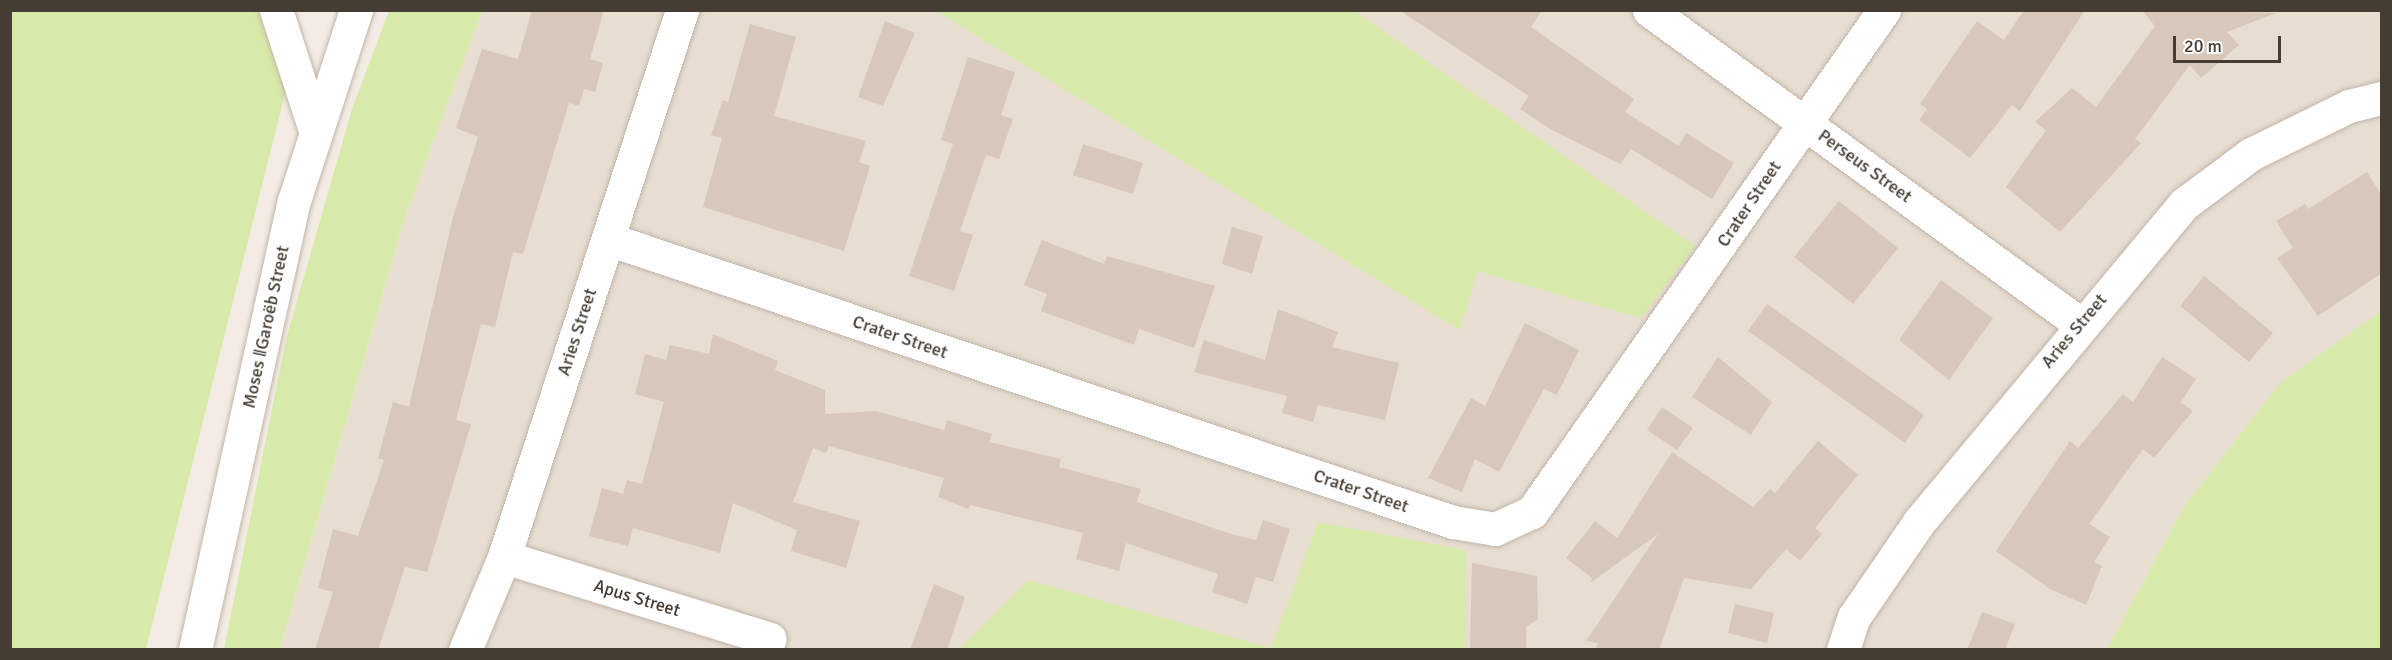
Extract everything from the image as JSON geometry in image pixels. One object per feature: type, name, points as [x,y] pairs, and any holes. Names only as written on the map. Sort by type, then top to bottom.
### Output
[{"type":"street","points":[[276,10],[316,133]]},
{"type":"street","name":"Moses ǁGaroëb Street","points":[[195,650],[294,201],[356,10]]},
{"type":"street","name":"Aries Street","points":[[465,650],[504,557],[682,10]]},
{"type":"street","name":"Perseus Street","points":[[1649,10],[2079,323]]},
{"type":"street","name":"Crater Street","points":[[608,239],[1453,522],[1495,529],[1532,512],[1884,10]]},
{"type":"street","name":"Aries Street","points":[[1843,650],[1854,617],[1918,522],[2079,323],[2194,196],[2251,154],[2349,106],[2382,98]]},
{"type":"street","name":"Apus Street","points":[[504,557],[770,639]]},
{"type":"shaded area","points":[[482,11],[2381,11],[2381,311],[2280,384],[2184,507],[2107,649],[280,650],[405,217]]},
{"type":"green space","points":[[10,11],[280,11],[294,58],[146,649],[11,649]]},
{"type":"green space","points":[[389,11],[482,11],[405,217],[280,649],[224,649],[286,339],[352,109]]},
{"type":"green space","points":[[936,11],[1354,11],[1695,246],[1641,318],[1477,271],[1460,330]]},
{"type":"green space","points":[[2381,311],[2381,649],[2107,649],[2184,507],[2280,383]]},
{"type":"green space","points":[[1318,522],[1466,550],[1465,649],[959,649],[1028,580],[1271,648]]},
{"type":"building","points":[[532,10],[604,10],[590,59],[603,63],[595,92],[584,89],[579,106],[569,103],[523,254],[513,252],[495,327],[481,324],[456,420],[471,424],[427,572],[405,567],[378,650],[315,650],[333,592],[318,588],[333,529],[358,536],[384,460],[378,458],[393,402],[409,407],[453,217],[478,137],[456,128],[482,49],[518,59]]},
{"type":"building","points":[[1399,10],[1542,10],[1531,27],[1634,99],[1625,112],[1679,146],[1686,133],[1734,163],[1712,199],[1631,149],[1620,164],[1550,129],[1520,109],[1529,96]]},
{"type":"building","points":[[2024,10],[2085,10],[2020,111],[2012,105],[1970,158],[1919,120],[1927,109],[1920,104],[1977,21],[2004,40]]},
{"type":"building","points":[[2142,10],[2276,13],[2227,32],[2239,45],[2201,78],[2190,65],[2135,139],[2141,143],[2060,232],[2006,187],[2046,130],[2035,122],[2072,88],[2096,107],[2155,26]]},
{"type":"building","points":[[885,21],[915,33],[883,106],[858,97]]},
{"type":"building","points":[[750,24],[796,37],[774,116],[866,141],[859,162],[870,166],[844,251],[703,207],[722,138],[711,135],[723,100],[728,102]]},
{"type":"building","points":[[968,57],[1015,72],[1001,115],[1013,119],[999,159],[986,155],[960,231],[973,235],[954,291],[909,276],[953,144],[941,140]]},
{"type":"building","points":[[1083,144],[1143,163],[1133,194],[1073,175]]},
{"type":"building","points":[[2367,172],[2382,196],[2382,273],[2318,316],[2277,258],[2293,248],[2276,221],[2305,204],[2308,209]]},
{"type":"building","points":[[1839,201],[1898,248],[1853,304],[1794,257]]},
{"type":"building","points":[[1232,227],[1263,236],[1252,274],[1222,264]]},
{"type":"building","points":[[1042,240],[1104,264],[1107,256],[1215,286],[1194,348],[1139,329],[1134,345],[1041,311],[1047,294],[1024,285]]},
{"type":"building","points":[[2204,276],[2273,333],[2249,362],[2180,306]]},
{"type":"building","points":[[1941,280],[1993,318],[1949,380],[1899,340]]},
{"type":"building","points":[[1767,304],[1924,415],[1905,443],[1748,331]]},
{"type":"building","points":[[1278,309],[1338,332],[1332,347],[1399,363],[1385,420],[1318,405],[1313,422],[1282,413],[1287,396],[1194,372],[1204,340],[1265,360]]},
{"type":"building","points":[[1525,323],[1579,350],[1557,395],[1544,389],[1499,472],[1475,459],[1462,492],[1428,478],[1471,398],[1485,406]]},
{"type":"building","points":[[713,334],[778,361],[775,370],[825,390],[825,414],[876,411],[944,430],[947,420],[992,434],[989,442],[1061,459],[1059,467],[1141,489],[1137,502],[1231,534],[1256,540],[1263,520],[1290,529],[1273,582],[1256,577],[1247,604],[1212,592],[1218,574],[1126,543],[1119,571],[1076,559],[1083,533],[970,505],[968,509],[938,497],[944,478],[829,446],[826,453],[813,448],[793,502],[860,521],[846,568],[791,551],[797,530],[733,503],[720,553],[633,528],[628,546],[589,536],[602,488],[623,494],[627,480],[642,484],[664,402],[635,394],[645,354],[666,360],[670,345],[709,354]]},
{"type":"building","points":[[1718,357],[1772,402],[1751,435],[1692,397]]},
{"type":"building","points":[[2162,357],[2196,379],[2181,402],[2193,411],[2154,458],[2143,449],[2089,524],[2110,537],[2094,562],[2102,566],[2086,605],[2050,589],[1996,551],[2070,441],[2078,448],[2123,394],[2133,402]]},
{"type":"building","points":[[1662,407],[1693,428],[1677,450],[1647,430]]},
{"type":"building","points":[[1818,441],[1858,475],[1815,528],[1822,534],[1800,561],[1786,549],[1751,589],[1684,578],[1659,650],[1595,650],[1598,643],[1586,641],[1658,534],[1590,583],[1592,578],[1566,558],[1595,521],[1617,538],[1672,452],[1753,507],[1770,489],[1775,493]]},
{"type":"building","points":[[1472,563],[1537,576],[1538,619],[1526,627],[1526,650],[1470,650]]},
{"type":"building","points":[[934,584],[965,597],[947,650],[910,650]]},
{"type":"building","points":[[1735,604],[1774,613],[1767,643],[1728,633]]},
{"type":"building","points":[[1982,612],[2015,624],[2005,650],[1967,650]]}]
